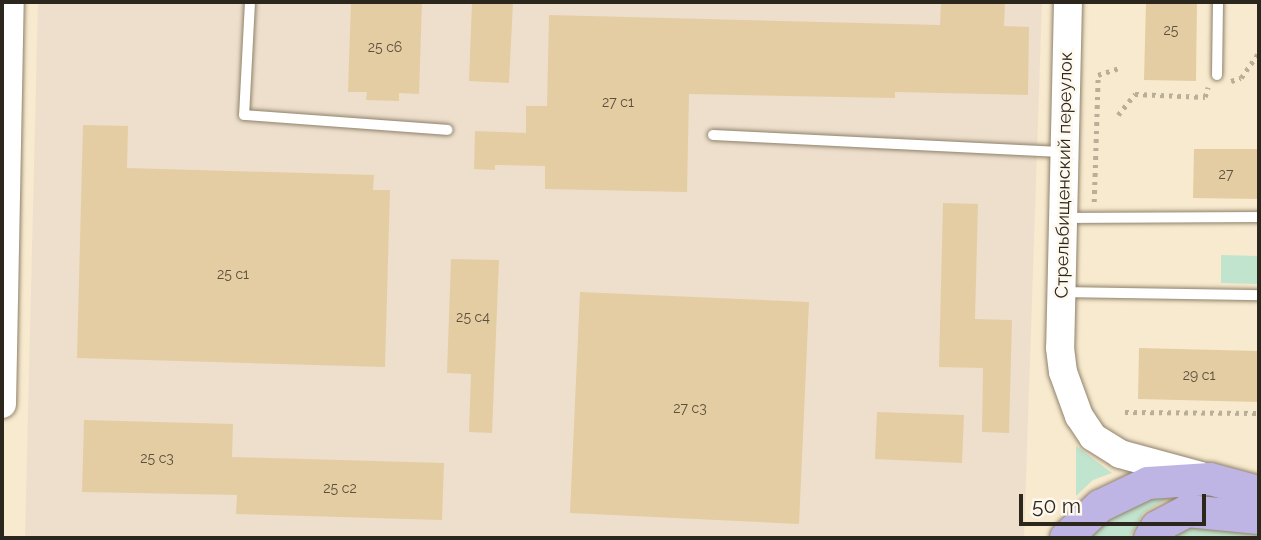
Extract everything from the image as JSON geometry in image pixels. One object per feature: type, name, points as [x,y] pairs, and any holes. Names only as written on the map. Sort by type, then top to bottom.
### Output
[{"type":"main road","points":[[1066,538],[1081,521],[1125,490],[1174,478],[1210,479],[1259,492]]},
{"type":"main road","points":[[1150,538],[1157,527],[1187,511],[1259,518]]},
{"type":"street","points":[[2,404],[10,2]]},
{"type":"street","name":"Стрельбищенский переулок","points":[[1068,2],[1060,348],[1069,392],[1093,437],[1120,454],[1210,479]]},
{"type":"lane","points":[[250,2],[244,115],[447,130]]},
{"type":"lane","points":[[1217,75],[1218,2]]},
{"type":"lane","points":[[713,135],[1065,152]]},
{"type":"lane","points":[[1063,218],[1259,217]]},
{"type":"lane","points":[[1061,292],[1259,295]]},
{"type":"path","points":[[1094,218],[1098,75],[1120,68]]},
{"type":"path","points":[[1118,115],[1135,94],[1205,97],[1217,75]]},
{"type":"path","points":[[1125,412],[1259,413]]},
{"type":"shaded area","points":[[38,2],[1042,2],[1024,538],[25,538]]},
{"type":"green space","points":[[1221,255],[1259,256],[1259,284],[1221,283]]},
{"type":"green space","points":[[1076,446],[1112,473],[1093,480],[1076,496]]},
{"type":"green space","points":[[1170,497],[1143,513],[1129,538],[1085,538],[1130,500]]},
{"type":"green space","points":[[1181,523],[1259,532],[1259,538],[1161,538]]},
{"type":"building","points":[[351,2],[422,2],[419,94],[399,93],[399,101],[366,100],[367,92],[348,92]]},
{"type":"building","points":[[472,2],[513,2],[509,83],[469,81]]},
{"type":"building","points":[[941,2],[1005,2],[1004,26],[1029,27],[1028,95],[895,92],[895,98],[689,94],[687,192],[545,189],[545,166],[495,165],[495,170],[474,169],[475,131],[526,133],[526,106],[547,106],[549,15],[940,25]]},
{"type":"building","points":[[1146,2],[1197,2],[1196,81],[1144,80]]},
{"type":"building","points":[[83,125],[128,126],[127,168],[374,175],[373,190],[390,190],[385,367],[77,358]]},
{"type":"building","points":[[1194,149],[1259,149],[1259,199],[1193,198]]},
{"type":"building","points":[[943,203],[978,204],[975,319],[1012,320],[1009,433],[982,432],[983,368],[939,367]]},
{"type":"building","points":[[451,259],[499,260],[492,433],[469,432],[471,374],[447,373]]},
{"type":"building","points":[[580,292],[809,302],[799,524],[570,513]]},
{"type":"building","points":[[1139,348],[1259,351],[1259,402],[1138,399]]},
{"type":"building","points":[[877,412],[964,415],[962,463],[875,459]]},
{"type":"building","points":[[84,420],[233,424],[232,457],[444,463],[442,520],[236,514],[237,495],[82,492]]}]
